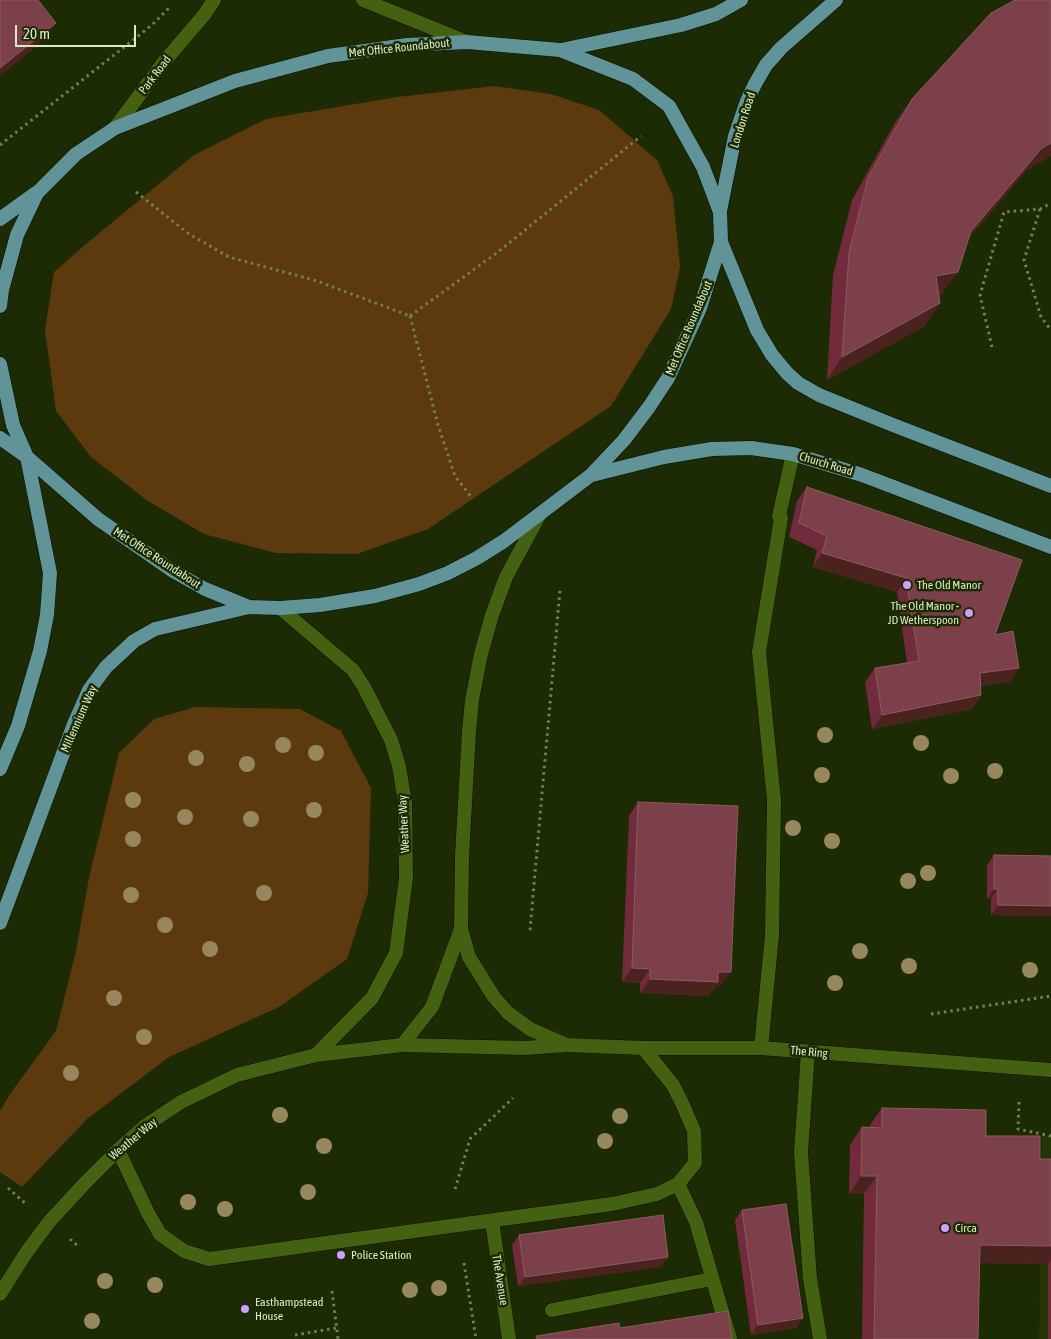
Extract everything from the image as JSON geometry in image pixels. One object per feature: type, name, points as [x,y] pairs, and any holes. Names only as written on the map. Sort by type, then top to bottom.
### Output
[{"type":"main road","points":[[560,50],[681,25],[716,14],[741,0]]},
{"type":"main road","name":"London Road","points":[[720,212],[735,136],[755,84],[766,65],[781,48],[836,0]]},
{"type":"main road","name":"Met Office Roundabout","points":[[0,306],[2,290],[17,235],[37,193],[76,154],[115,128],[235,81],[328,56],[407,46],[467,42],[560,50],[633,79],[669,106],[703,167],[720,212],[721,242],[700,308],[668,378],[624,440],[592,475],[504,541],[477,558],[448,573],[419,584],[366,598],[320,606],[250,607],[205,589],[161,563],[98,519],[26,457],[11,417],[0,364]]},
{"type":"main road","points":[[0,218],[37,193]]},
{"type":"main road","points":[[721,242],[757,330],[772,355],[787,373],[798,382],[819,395],[1051,486]]},
{"type":"main road","points":[[0,438],[26,457],[50,573],[47,615],[40,651],[18,726],[0,769]]},
{"type":"main road","name":"Church Road","points":[[592,475],[664,457],[712,448],[750,448],[793,454],[862,475],[1051,547]]},
{"type":"main road","name":"Millennium Way","points":[[0,923],[74,724],[89,690],[106,667],[134,641],[155,629],[250,607]]},
{"type":"street","name":"Park Road","points":[[115,128],[163,63],[204,15],[214,0]]},
{"type":"street","points":[[363,0],[467,42]]},
{"type":"street","points":[[761,1048],[772,935],[774,800],[759,652],[780,516],[793,454]]},
{"type":"street","points":[[540,514],[506,577],[481,654],[472,700],[462,856],[462,929],[469,957],[494,997],[508,1013],[530,1029],[566,1045]]},
{"type":"street","name":"Weather Way","points":[[280,608],[353,670],[364,687],[392,740],[399,766],[405,803],[406,878],[396,953],[372,998],[316,1055]]},
{"type":"street","points":[[402,1045],[432,1007],[462,929]]},
{"type":"street","name":"Weather Way","points":[[0,1294],[26,1253],[49,1222],[118,1150],[145,1126],[181,1102],[210,1087],[238,1075],[316,1055],[402,1045],[525,1048],[566,1045]]},
{"type":"street","name":"The Ring","points":[[566,1045],[643,1048],[761,1048],[1051,1070]]},
{"type":"street","points":[[118,1150],[160,1234],[184,1251],[210,1259],[612,1204],[657,1194],[678,1184],[695,1163],[694,1132],[673,1085],[643,1048]]},
{"type":"street","points":[[808,1052],[800,1152],[810,1279],[820,1339]]},
{"type":"street","points":[[678,1184],[696,1222],[730,1339]]},
{"type":"street","name":"The Avenue","points":[[492,1221],[508,1339]]},
{"type":"street","points":[[552,1310],[712,1278]]},
{"type":"path","points":[[0,144],[152,25],[177,0]]},
{"type":"path","points":[[410,316],[498,252],[641,136]]},
{"type":"path","points":[[136,192],[189,234],[229,257],[317,281],[410,316]]},
{"type":"path","points":[[992,347],[980,295],[1004,212],[1040,209],[1051,203]]},
{"type":"path","points":[[1040,209],[1024,260],[1041,317],[1051,330]]},
{"type":"path","points":[[410,316],[438,425],[455,476],[472,498]]},
{"type":"path","points":[[530,930],[560,590]]},
{"type":"path","points":[[931,1014],[1051,996]]},
{"type":"path","points":[[455,1189],[470,1139],[513,1098]]},
{"type":"path","points":[[1019,1102],[1018,1129],[1051,1136]]},
{"type":"path","points":[[8,1188],[28,1205]]},
{"type":"path","points":[[73,1241],[79,1247]]},
{"type":"path","points":[[464,1263],[476,1339]]},
{"type":"path","points":[[332,1291],[338,1339]]},
{"type":"path","points":[[296,1334],[336,1328]]},
{"type":"shaded area","points":[[495,86],[551,94],[599,110],[657,160],[673,196],[680,267],[671,309],[611,406],[428,529],[357,554],[276,553],[204,534],[148,501],[91,457],[56,411],[45,330],[54,272],[194,155],[266,119],[397,97]]},
{"type":"shaded area","points":[[195,707],[300,709],[341,731],[371,788],[368,893],[347,959],[279,1007],[169,1057],[87,1119],[22,1187],[0,1172],[0,1111],[10,1094],[56,1031],[76,951],[89,878],[119,753],[154,719]]},
{"type":"shaded area","points":[[1042,1136],[1051,1137],[1051,1339],[1039,1339]]},
{"type":"building","points":[[0,0],[38,0],[56,23],[0,68]]},
{"type":"building","points":[[1015,0],[1051,0],[1051,143],[1042,148],[971,231],[958,272],[936,276],[940,303],[842,357],[849,253],[868,178],[912,99],[991,13]]},
{"type":"building","name":"The Old Manor - JD Wetherspoon","points":[[807,487],[1022,560],[995,635],[1013,631],[1019,668],[980,673],[981,695],[882,715],[875,668],[919,661],[906,578],[822,553],[827,536],[799,523]]},
{"type":"building","points":[[638,802],[738,806],[731,972],[718,972],[718,982],[650,979],[650,969],[632,968]]},
{"type":"building","points":[[994,855],[1051,856],[1051,906],[998,905],[998,889],[994,889]]},
{"type":"building","name":"Circa","points":[[882,1108],[986,1110],[986,1136],[1040,1136],[1040,1159],[1051,1159],[1051,1246],[980,1245],[978,1339],[874,1339],[877,1176],[861,1176],[862,1127],[882,1128]]},
{"type":"building","points":[[786,1204],[803,1318],[758,1325],[742,1210]]},
{"type":"building","points":[[663,1215],[668,1257],[525,1277],[519,1235]]},
{"type":"building","points":[[728,1311],[732,1339],[537,1339],[536,1336],[619,1323],[620,1328]]},
{"type":"place","name":"The Old Manor","points":[[907,585]]},
{"type":"place","name":"The Old Manor - JD Wetherspoon","points":[[969,613]]},
{"type":"place","name":"Circa","points":[[945,1228]]},
{"type":"place","name":"Police Station","points":[[341,1255]]},
{"type":"place","name":"Easthampstead House","points":[[245,1309]]}]
